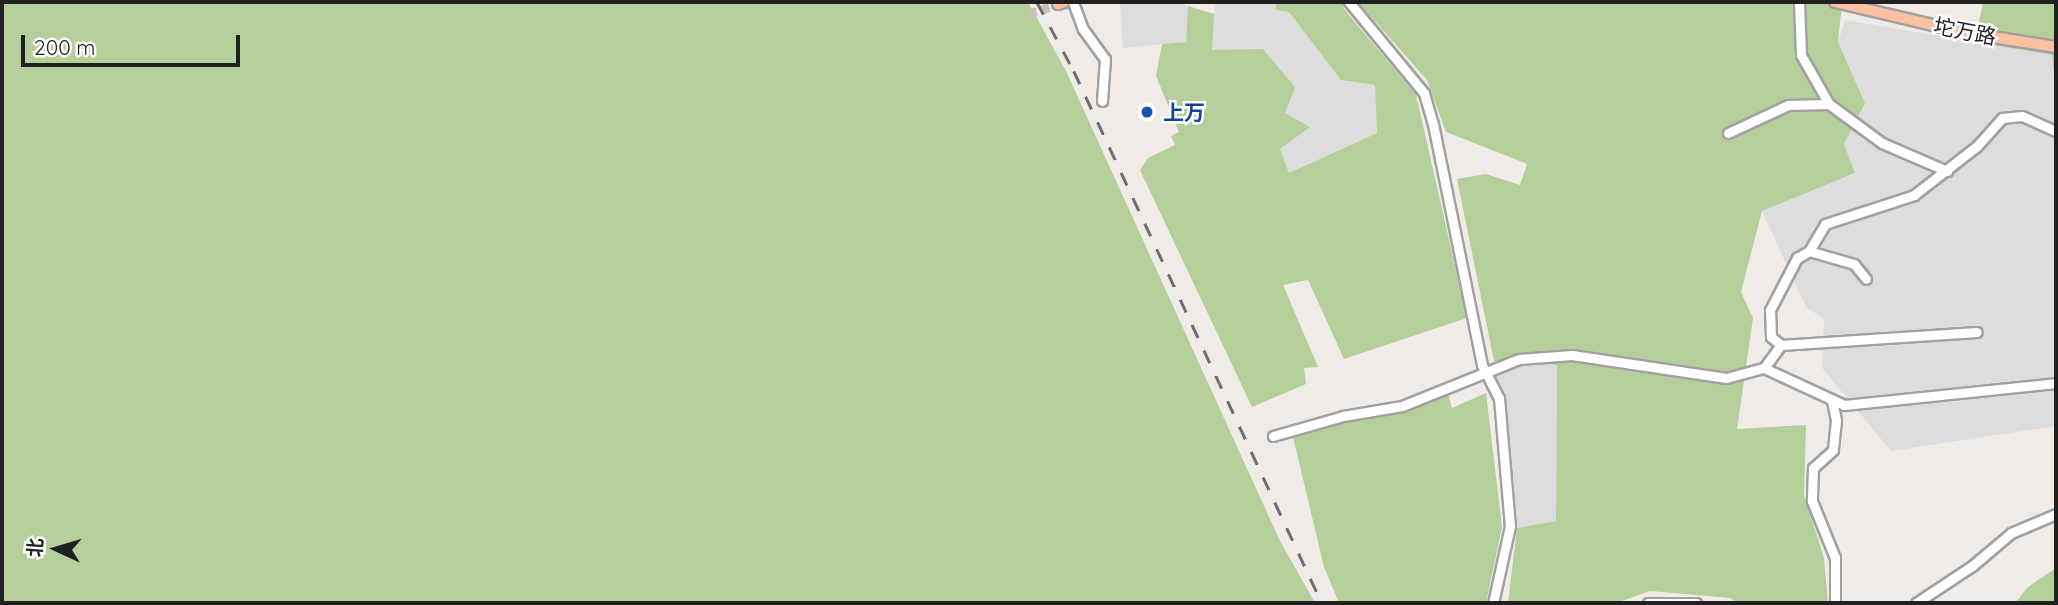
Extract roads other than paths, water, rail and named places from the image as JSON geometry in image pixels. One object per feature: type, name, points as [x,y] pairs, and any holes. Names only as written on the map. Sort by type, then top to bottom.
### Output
[{"type":"main road","name":"坨万路","points":[[1835,2],[1967,33],[2056,47]]},
{"type":"street","points":[[1073,2],[1088,37],[1105,59],[1102,102]]},
{"type":"street","points":[[1349,2],[1424,93],[1487,374],[1499,398],[1510,526],[1493,603]]},
{"type":"street","points":[[1799,2],[1801,55],[1829,104],[1882,142],[1947,171]]},
{"type":"street","points":[[1728,133],[1788,105],[1829,104]]},
{"type":"street","points":[[1978,332],[1781,345],[1771,337],[1770,310],[1790,268],[1809,251],[1825,224],[1914,195],[1947,171],[2011,115],[2056,131]]},
{"type":"street","points":[[1809,251],[1854,264],[1866,279]]},
{"type":"street","points":[[1273,436],[1343,416],[1402,406],[1520,359],[1572,355],[1726,378],[1764,368],[1781,345]]},
{"type":"street","points":[[1764,368],[1844,405],[2056,383]]},
{"type":"street","points":[[1832,401],[1836,420],[1833,450],[1813,468],[1812,501],[1835,558],[1835,603]]},
{"type":"street","points":[[1916,603],[1972,566],[2011,533],[2056,514]]},
{"type":"street","points":[[1648,603],[1696,603]]},
{"type":"tunnel","points":[[1028,14],[1058,4]]},
{"type":"railway","points":[[1037,2],[1074,71],[1322,603]]},
{"type":"place","name":"上万","points":[[1147,112]]}]
